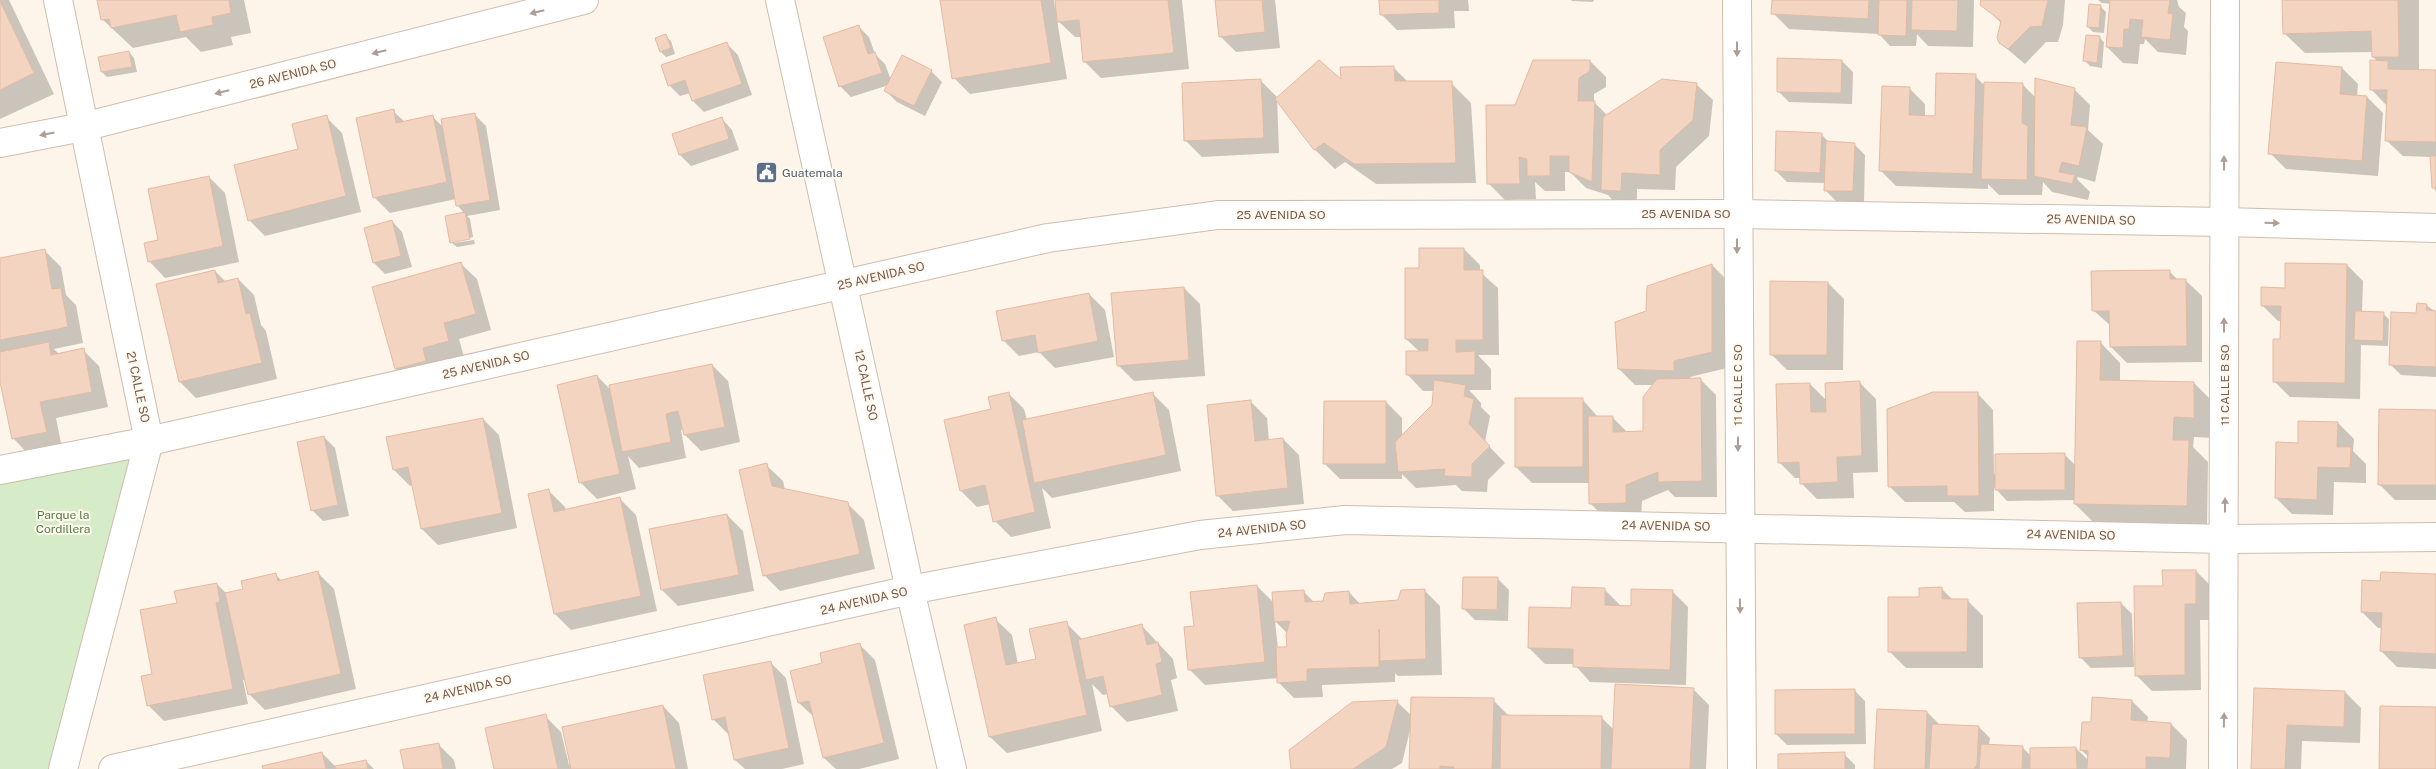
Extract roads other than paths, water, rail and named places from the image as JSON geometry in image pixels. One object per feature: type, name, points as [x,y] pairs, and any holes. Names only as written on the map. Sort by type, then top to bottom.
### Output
[{"type":"street","name":"21 CALLE SO","points":[[58,0],[149,441],[63,769]]},
{"type":"street","name":"26 AVENIDA SO","points":[[0,143],[83,127],[584,0]]},
{"type":"street","name":"12 CALLE SO","points":[[780,0],[910,590],[952,769]]},
{"type":"street","name":"11 CALLE C SO","points":[[1737,0],[1736,214],[1742,769]]},
{"type":"street","name":"11 CALLE B SO","points":[[2223,769],[2226,539],[2225,0]]},
{"type":"street","name":"25 AVENIDA SO","points":[[0,470],[149,441],[1048,238],[1218,215],[1736,214],[2224,222],[2436,228]]},
{"type":"street","name":"24 AVENIDA SO","points":[[112,769],[910,590],[1200,535],[1344,520],[1739,527],[2226,539],[2436,537]]},
{"type":"place","name":"Guatemala","points":[[766,173]]},
{"type":"park label","name":"Parque la Cordillera","points":[[63,522]]}]
